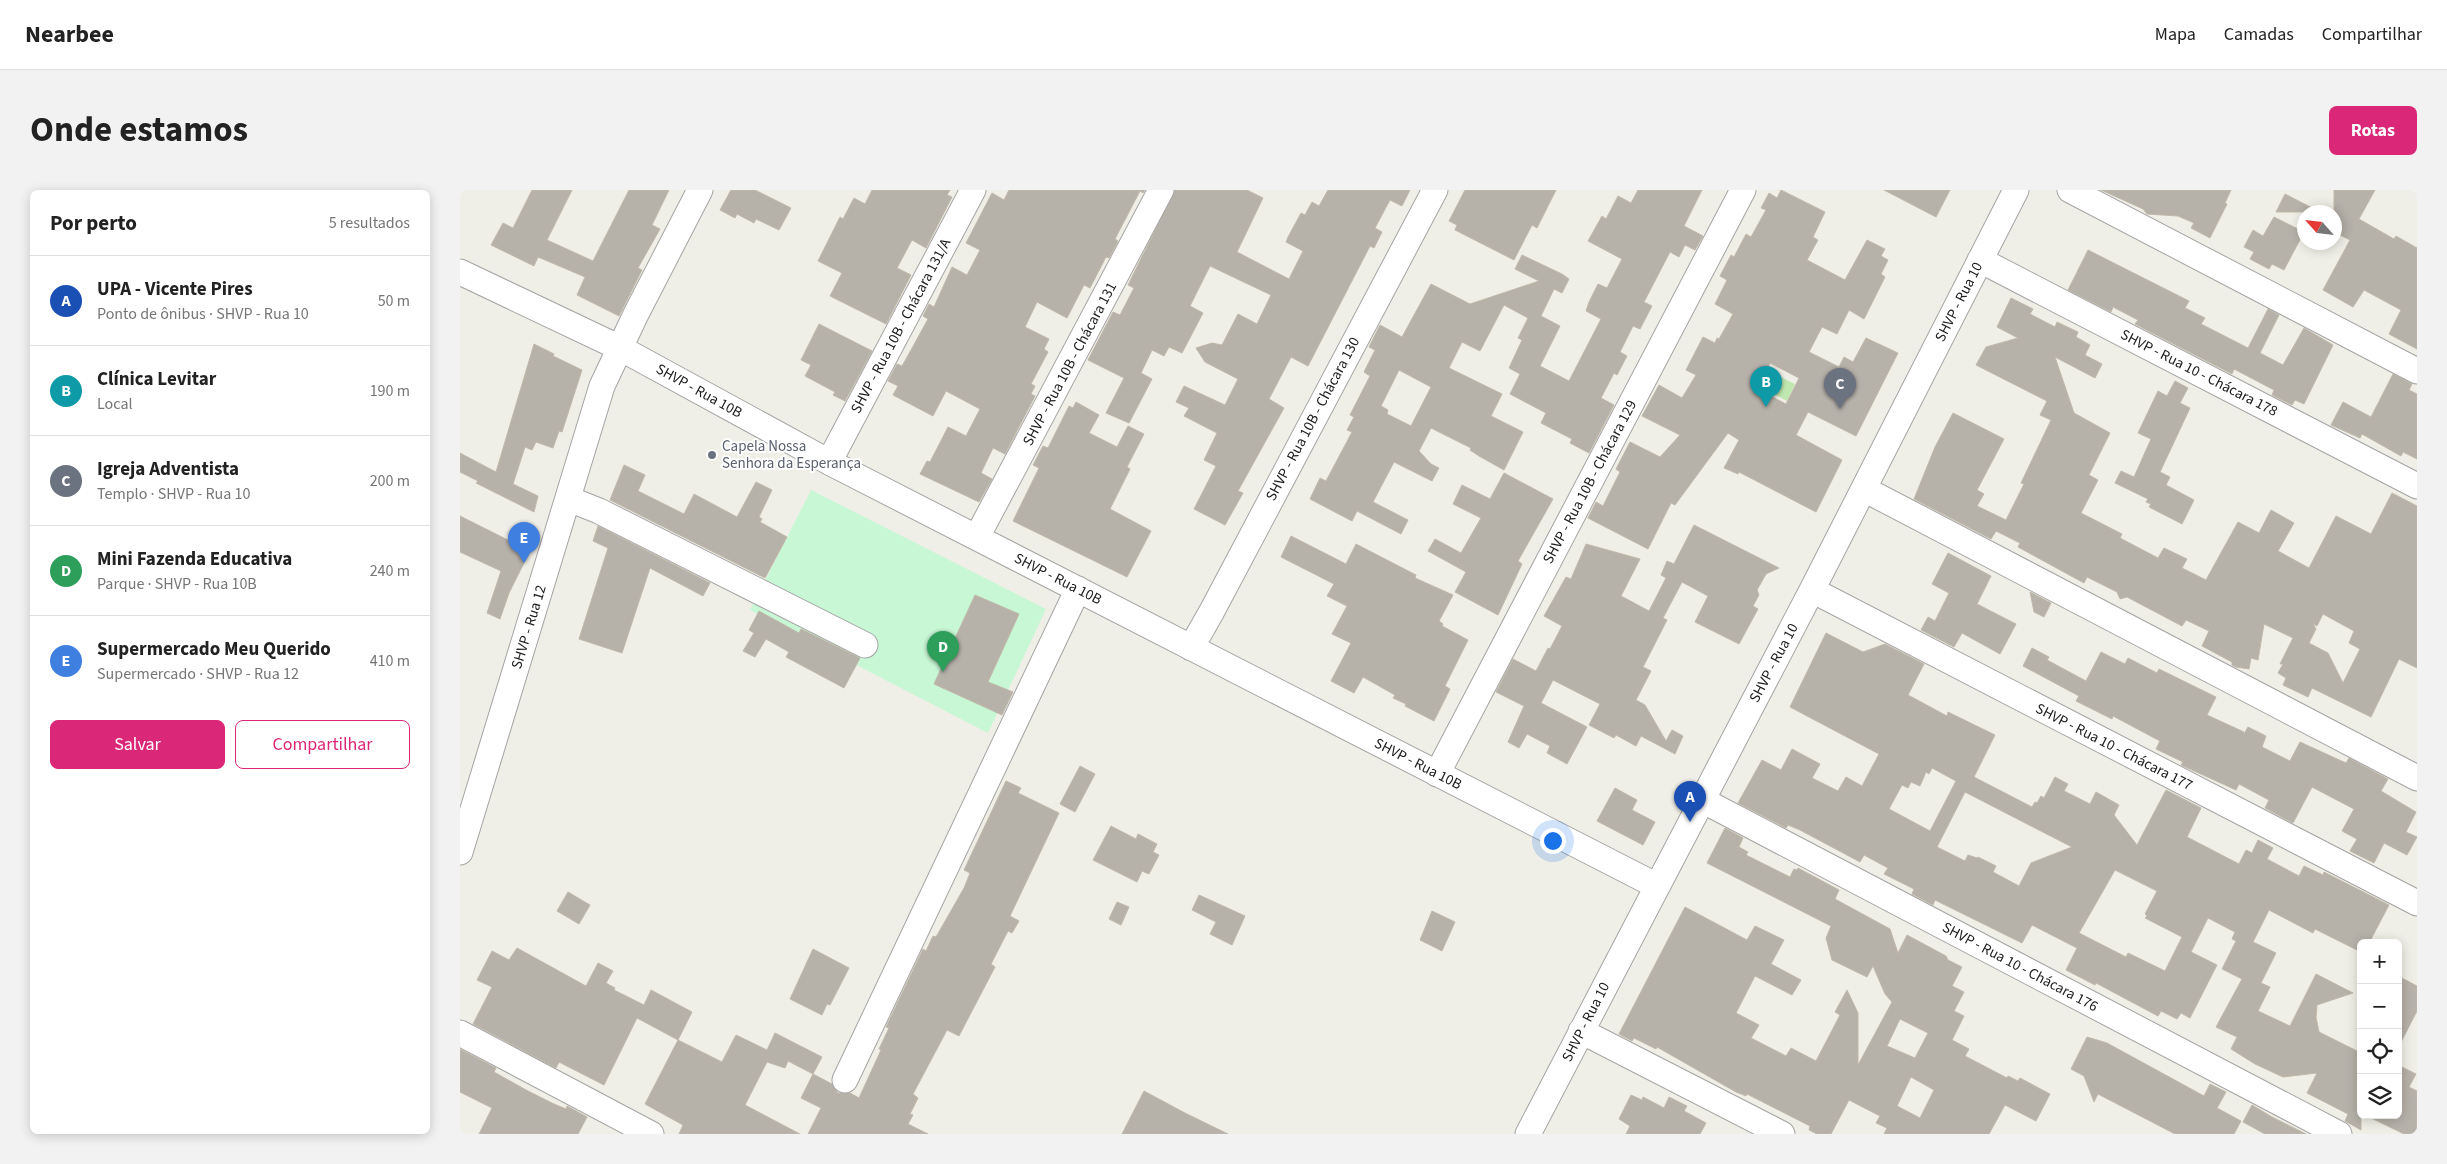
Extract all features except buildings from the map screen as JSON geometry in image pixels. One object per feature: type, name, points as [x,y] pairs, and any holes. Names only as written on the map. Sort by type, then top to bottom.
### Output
[{"type":"street","name":"SHVP - Rua 12","points":[[460,852],[602,386],[700,190]]},
{"type":"street","name":"SHVP - Rua 10B - Chácara 131/A","points":[[829,462],[974,190]]},
{"type":"street","name":"SHVP - Rua 10B - Chácara 131","points":[[977,537],[1161,190]]},
{"type":"street","name":"SHVP - Rua 10B - Chácara 130","points":[[1191,648],[1435,190]]},
{"type":"street","name":"SHVP - Rua 10B - Chácara 129","points":[[1437,774],[1743,190]]},
{"type":"street","name":"SHVP - Rua 10","points":[[1528,1134],[1812,590],[2016,190]]},
{"type":"street","points":[[2070,190],[2417,371]]},
{"type":"street","name":"SHVP - Rua 10 - Chácara 178","points":[[1980,260],[2417,486]]},
{"type":"street","name":"SHVP - Rua 10B","points":[[460,272],[620,348],[829,462],[1657,886]]},
{"type":"street","points":[[1864,489],[2417,778]]},
{"type":"street","points":[[569,499],[599,511],[865,645]]},
{"type":"street","points":[[845,1080],[1078,589]]},
{"type":"street","name":"SHVP - Rua 10 - Chácara 177","points":[[1812,590],[2417,903]]},
{"type":"street","name":"SHVP - Rua 10 - Chácara 176","points":[[1702,800],[2339,1134]]},
{"type":"street","points":[[1581,1031],[1782,1134]]},
{"type":"street","points":[[460,1032],[652,1134]]},
{"type":"green space","points":[[1767,370],[1795,384],[1787,401],[1759,386]]},
{"type":"green space","points":[[811,490],[1046,609],[988,733],[750,610]]},
{"type":"place","name":"Clínica Levitar","points":[[1766,407]]},
{"type":"place","name":"Igreja Adventista","points":[[1840,409]]},
{"type":"place","name":"Capela Nossa Senhora da Esperança","points":[[712,455]]},
{"type":"place","name":"Supermercado Meu Querido","points":[[524,563]]},
{"type":"place","name":"Mini Fazenda Educativa","points":[[943,672]]},
{"type":"place","name":"UPA - Vicente Pires","points":[[1690,822]]}]
